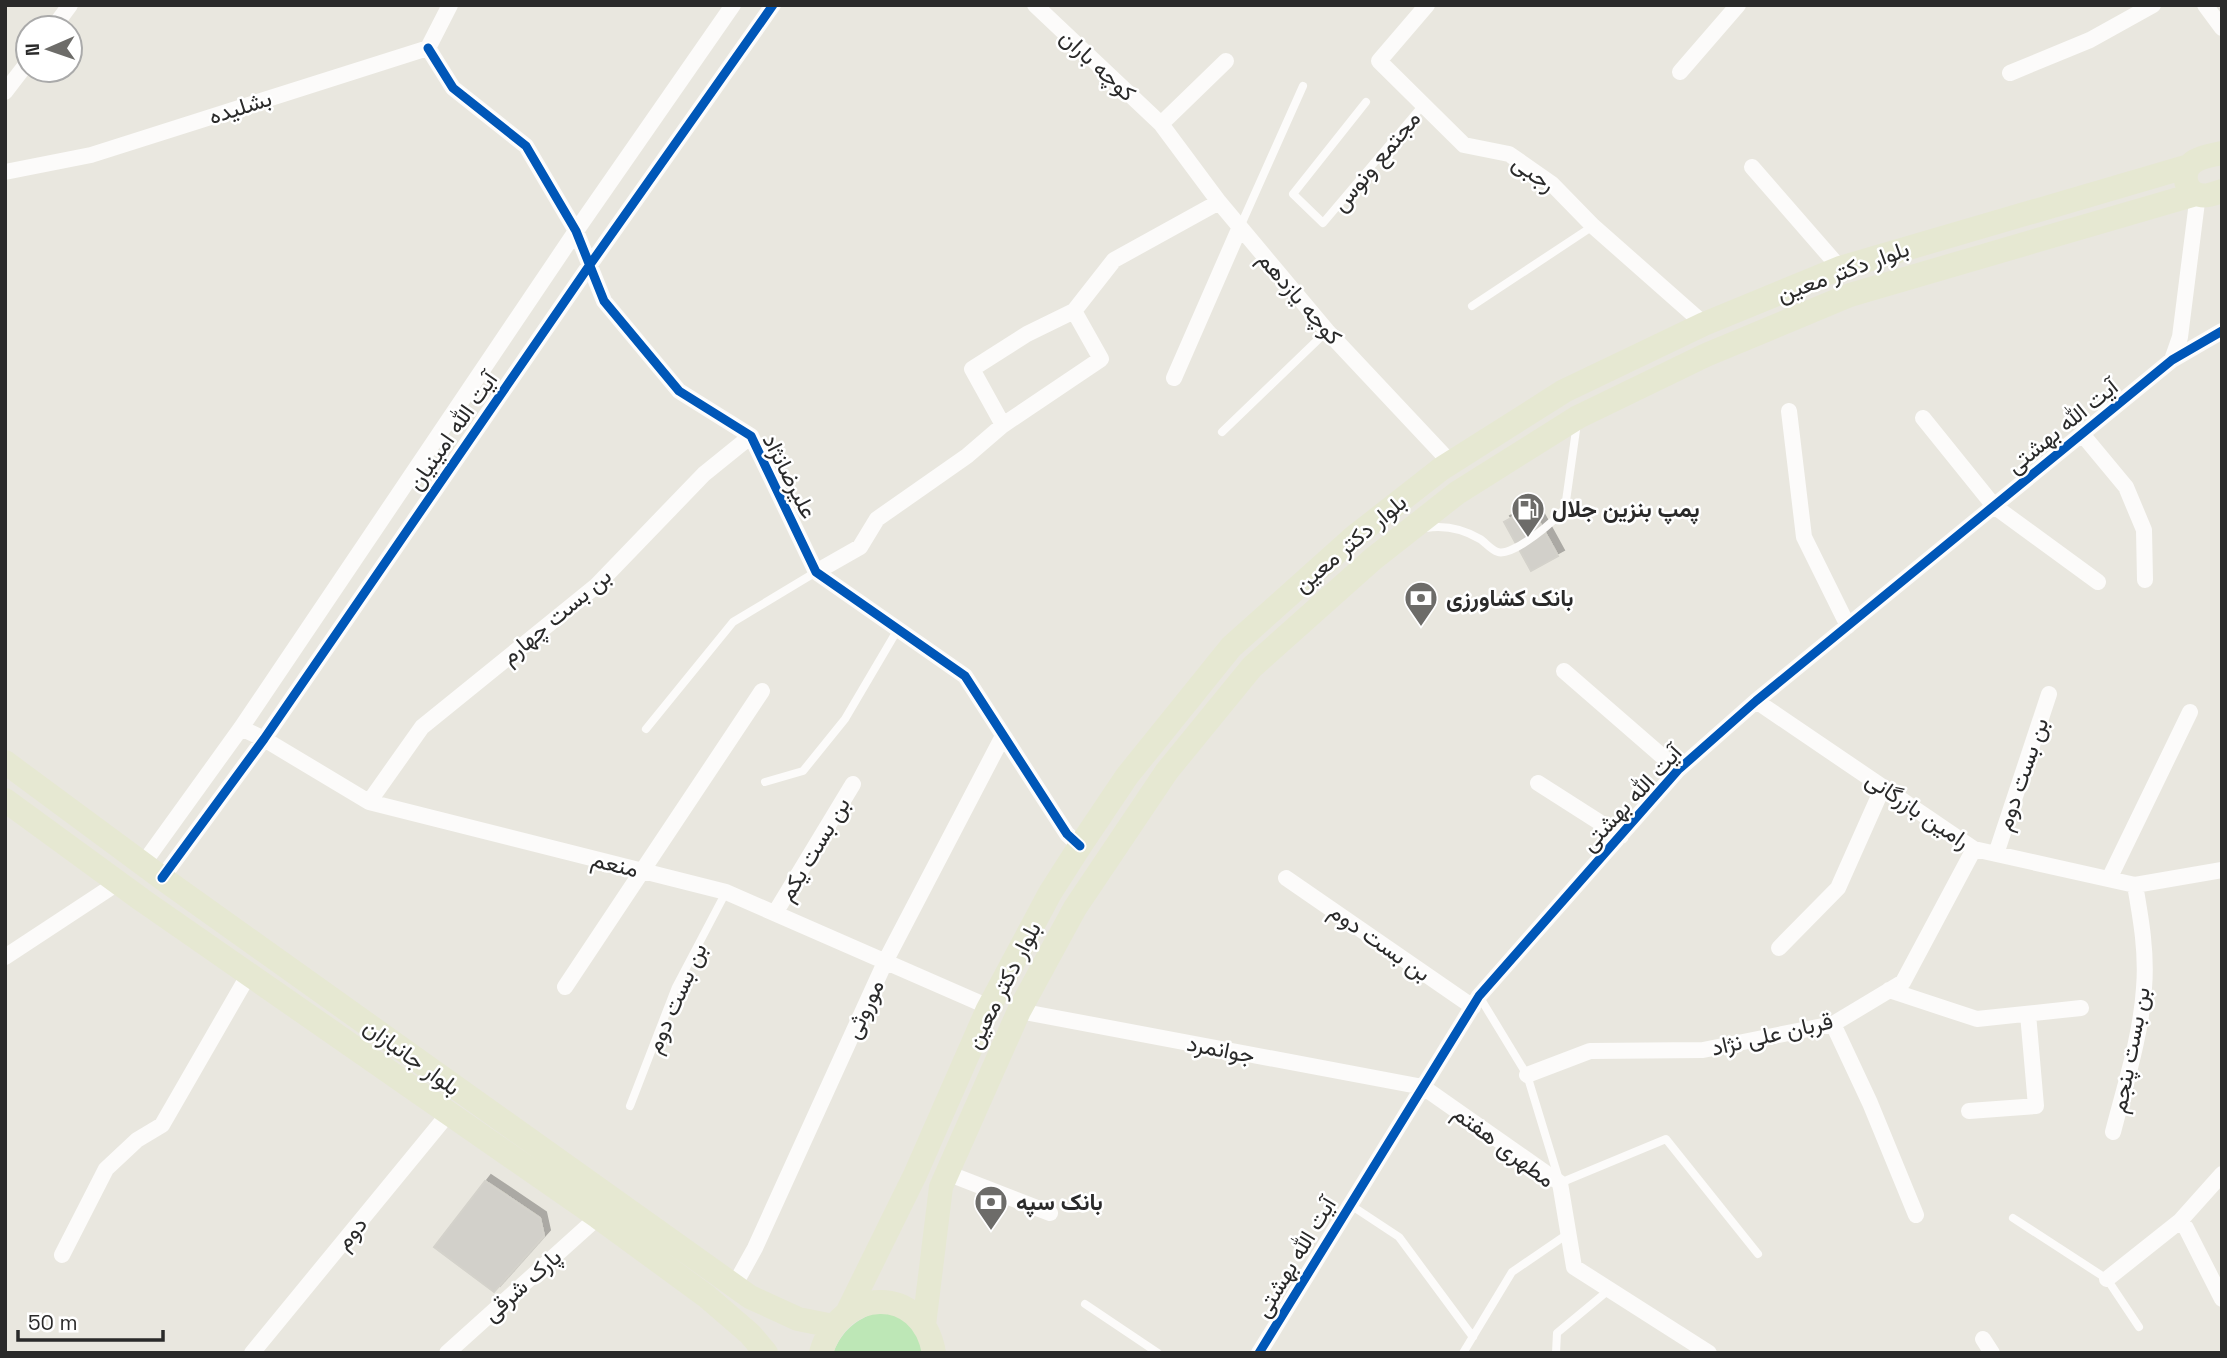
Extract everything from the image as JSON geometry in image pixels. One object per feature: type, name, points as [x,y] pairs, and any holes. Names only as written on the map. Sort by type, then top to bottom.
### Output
[{"type":"main road","points":[[2205,193],[2189,189],[2185,177],[2211,155]]},
{"type":"main road","name":"بلوار دکتر معین","points":[[821,1353],[824,1342],[840,1319],[915,1175],[989,1007],[1051,893],[1080,846],[1127,776],[1231,647],[1354,537],[1451,463],[1564,391],[1704,324],[1840,268],[2211,155]]},
{"type":"main road","name":"بلوار دکتر معین","points":[[924,1325],[942,1187],[947,1173],[1019,1011],[1075,908],[1167,771],[1243,677],[1373,559],[1457,493],[1578,417],[1706,355],[1850,295],[2205,193]]},
{"type":"main road","name":"بلوار جانبازان","points":[[5,762],[605,1209],[750,1334],[766,1353]]},
{"type":"main road","name":"بلوار جانبازان","points":[[5,800],[449,1113],[750,1297],[798,1319],[840,1319]]},
{"type":"main road","points":[[840,1319],[867,1302],[889,1302],[909,1310],[924,1325],[934,1353]]},
{"type":"street","points":[[428,47],[450,5]]},
{"type":"street","name":"آیت الله امینیان","points":[[153,871],[241,728],[576,231],[733,5]]},
{"type":"street","name":"آیت الله امینیان","points":[[153,871],[264,739],[589,266],[773,5]]},
{"type":"street","name":"کوچه باران","points":[[1035,5],[1161,124]]},
{"type":"street","name":"رجبی","points":[[1427,5],[1379,61],[1464,145],[1509,154],[1552,184],[1593,226],[1704,324]]},
{"type":"street","points":[[1680,72],[1738,5]]},
{"type":"street","points":[[2010,73],[2090,40],[2153,5]]},
{"type":"street","points":[[2205,5],[2220,20]]},
{"type":"street","name":"بشلیده","points":[[5,172],[91,155],[428,47]]},
{"type":"street","name":"علیرضانژاد","points":[[428,47],[453,88],[526,146],[576,231],[604,301],[679,391],[751,436],[816,572],[965,676],[1067,834],[1080,846]]},
{"type":"street","points":[[1161,124],[1226,61]]},
{"type":"street","name":"کوچه یازدهم","points":[[1161,124],[1219,202],[1327,331],[1451,463]]},
{"type":"street","points":[[1752,167],[1840,268]]},
{"type":"street","points":[[2172,360],[2180,337],[2205,193]]},
{"type":"street","points":[[1003,425],[972,369],[1027,334],[1074,312],[1114,260],[1219,202]]},
{"type":"street","points":[[1174,377],[1240,228]]},
{"type":"street","points":[[816,572],[860,547],[877,519],[967,456],[1003,425],[1101,359],[1074,312]]},
{"type":"street","name":"آیت الله بهشتی","points":[[1259,1353],[1476,1002],[1678,770],[1756,701],[1993,504],[2172,360],[2222,332]]},
{"type":"street","points":[[1790,411],[1804,537],[1848,626]]},
{"type":"street","points":[[1923,418],[1993,504],[2098,582]]},
{"type":"street","points":[[2082,434],[2126,487],[2144,530],[2145,580]]},
{"type":"street","name":"بن بست چهارم","points":[[369,802],[422,727],[596,586],[704,474],[751,436]]},
{"type":"street","points":[[1564,671],[1678,770]]},
{"type":"street","points":[[565,987],[762,691]]},
{"type":"street","name":"بن بست دوم","points":[[1996,854],[2049,694]]},
{"type":"street","name":"رامین بازرگانی","points":[[1756,701],[1974,849],[2135,885],[2222,870]]},
{"type":"street","points":[[2109,879],[2190,712]]},
{"type":"street","name":"منعم","points":[[241,728],[369,802],[726,892],[989,1007]]},
{"type":"street","name":"موروثی","points":[[734,1286],[886,960],[1003,736]]},
{"type":"street","points":[[1538,783],[1621,836]]},
{"type":"street","name":"بن بست یکم","points":[[775,913],[853,785]]},
{"type":"street","points":[[1779,948],[1838,888],[1884,787]]},
{"type":"street","name":"قربان علی نژاد","points":[[1527,1075],[1590,1051],[1703,1050],[1833,1024],[1903,982],[1974,849]]},
{"type":"street","name":"بن بست دوم","points":[[1286,878],[1476,1002]]},
{"type":"street","points":[[5,957],[119,882]]},
{"type":"street","name":"بن بست پنجم","points":[[2113,1132],[2137,1034],[2144,988],[2144,932],[2135,885]]},
{"type":"street","points":[[62,1255],[106,1169],[137,1140],[162,1125],[249,974]]},
{"type":"street","points":[[1889,990],[1977,1019],[2081,1008]]},
{"type":"street","name":"جوانمرد","points":[[1019,1011],[1423,1087]]},
{"type":"street","points":[[1969,1111],[2036,1107],[2028,1014]]},
{"type":"street","points":[[1833,1024],[1870,1103],[1916,1215]]},
{"type":"street","name":"مطهری هفتم","points":[[1423,1087],[1560,1183],[1574,1266],[1709,1353]]},
{"type":"street","name":"دوم","points":[[252,1353],[449,1113]]},
{"type":"street","points":[[947,1173],[1050,1213]]},
{"type":"street","points":[[2108,1279],[2180,1222],[2222,1174]]},
{"type":"street","name":"پارک شرقی","points":[[447,1353],[605,1209]]},
{"type":"street","points":[[2180,1222],[2186,1228],[2222,1299]]},
{"type":"street","points":[[1983,1339],[1992,1353]]},
{"type":"lane","points":[[1240,228],[1303,86]]},
{"type":"lane","name":"مجتمع ونوس","points":[[1366,102],[1293,194],[1324,223],[1423,105]]},
{"type":"lane","points":[[1472,306],[1593,226]]},
{"type":"lane","points":[[1222,432],[1327,331]]},
{"type":"lane","points":[[1410,530],[1436,527],[1457,529],[1479,538],[1497,552],[1507,552],[1528,539],[1558,518],[1565,508],[1578,417]]},
{"type":"lane","points":[[646,729],[733,622],[816,572]]},
{"type":"lane","points":[[765,782],[803,771],[845,719],[898,629]]},
{"type":"lane","name":"بن بست دوم","points":[[630,1106],[676,987],[726,892]]},
{"type":"lane","points":[[1476,1002],[1527,1075],[1560,1183],[1666,1139],[1758,1254]]},
{"type":"lane","points":[[1349,1204],[1399,1237],[1472,1336]]},
{"type":"lane","points":[[2013,1218],[2108,1279],[2139,1327]]},
{"type":"lane","points":[[1463,1353],[1512,1272],[1569,1234]]},
{"type":"lane","points":[[1556,1353],[1558,1333],[1610,1289]]},
{"type":"lane","points":[[1085,1304],[1158,1353]]},
{"type":"green space","points":[[878,1311],[897,1316],[909,1323],[917,1334],[924,1353],[833,1353],[851,1327]]},
{"type":"building","points":[[1531,507],[1558,556],[1531,571],[1504,522]]},
{"type":"building","points":[[485,1181],[540,1218],[544,1236],[494,1292],[434,1247]]},
{"type":"cycle path","points":[[162,878],[264,739],[589,266],[773,5]]},
{"type":"cycle path","points":[[428,48],[453,88],[526,146],[576,231],[604,301],[679,391],[751,436],[816,572],[965,676],[1067,834],[1080,846]]},
{"type":"cycle path","points":[[1259,1353],[1479,996],[1678,770],[1756,701],[2172,360],[2222,331]]},
{"type":"place","name":"پمپ بنزین جلال","points":[[1528,539]]},
{"type":"place","name":"بانک کشاورزی","points":[[1421,628]]},
{"type":"place","name":"بانک سپه","points":[[991,1232]]}]
